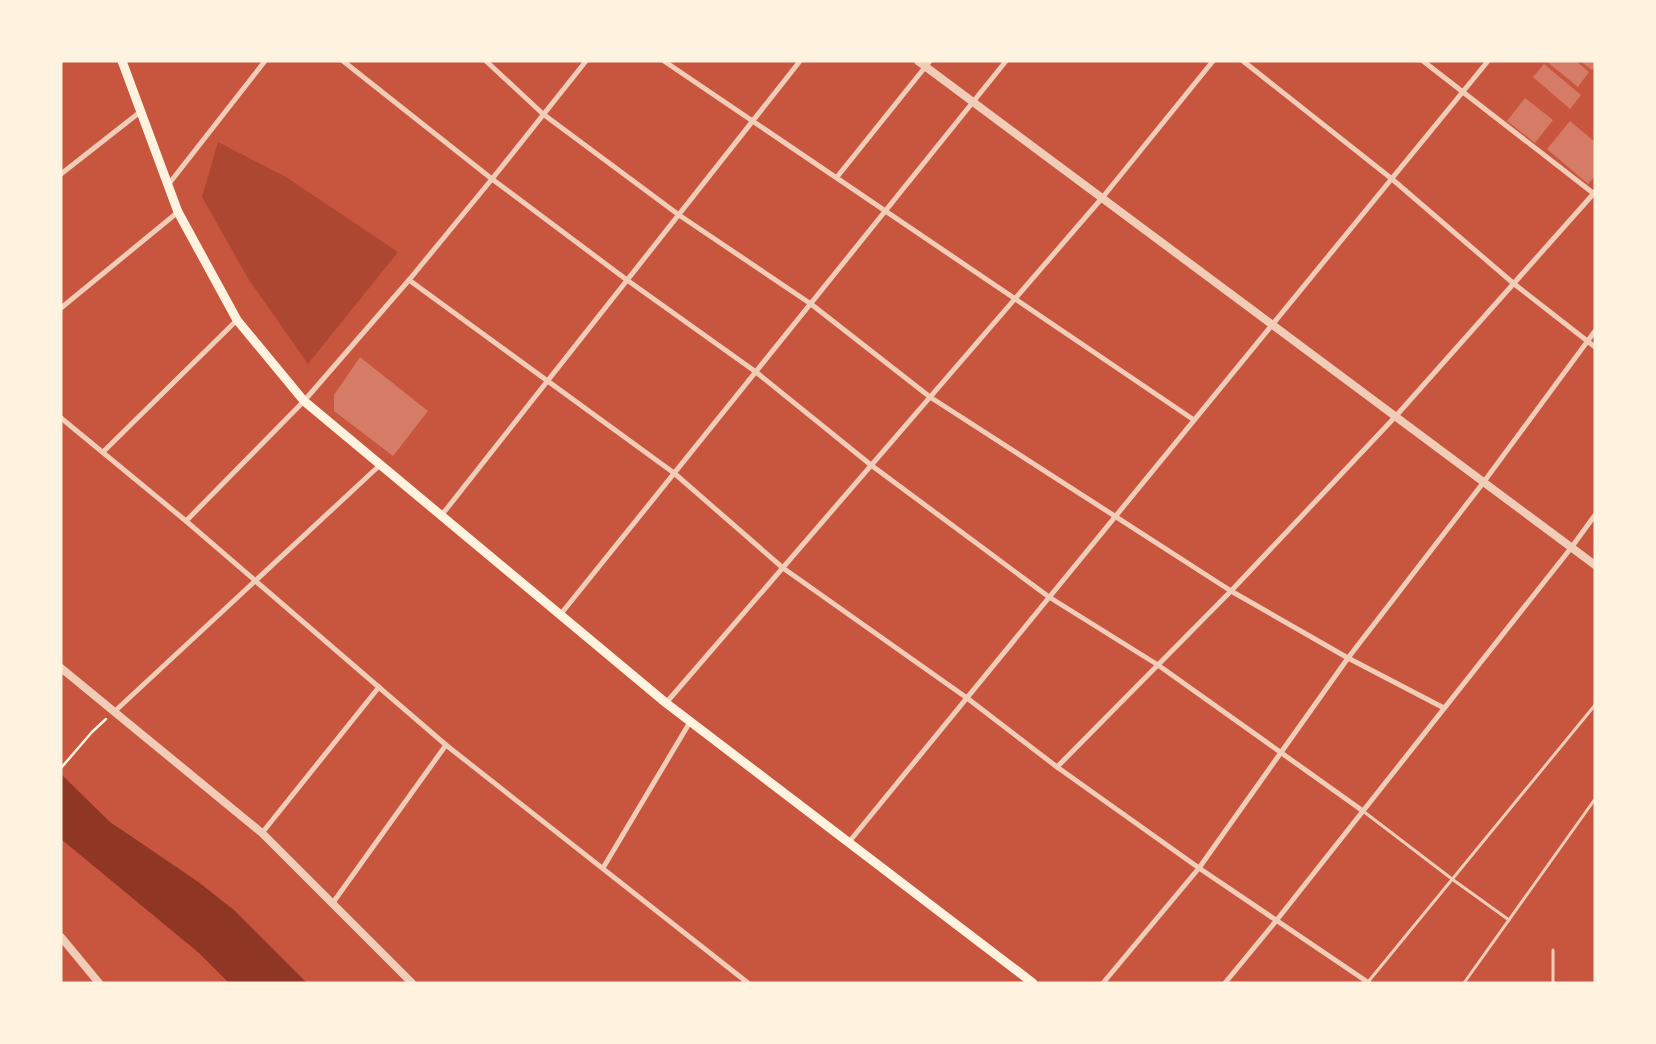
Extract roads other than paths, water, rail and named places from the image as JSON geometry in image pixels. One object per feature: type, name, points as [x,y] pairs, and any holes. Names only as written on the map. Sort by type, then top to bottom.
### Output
[{"type":"main road","points":[[122,61],[178,212],[237,320],[304,402],[666,703],[1033,983]]},
{"type":"street","points":[[168,185],[265,61]]},
{"type":"street","points":[[343,61],[492,179],[627,280],[756,372],[871,465],[1049,597],[1158,665],[1363,811]]},
{"type":"street","points":[[486,61],[543,114],[678,215],[811,304],[930,398],[1231,591],[1348,658],[1444,708]]},
{"type":"street","points":[[186,521],[304,402],[409,280],[586,61]]},
{"type":"street","points":[[664,61],[1194,420]]},
{"type":"street","points":[[441,516],[800,61]]},
{"type":"street","points":[[918,61],[928,64],[974,102],[1595,565]]},
{"type":"street","points":[[560,615],[1006,61]]},
{"type":"street","points":[[666,703],[1102,198],[1213,61]]},
{"type":"street","points":[[1243,61],[1392,179],[1513,282],[1595,347]]},
{"type":"street","points":[[1057,767],[1231,591],[1395,417],[1594,192],[1424,61]]},
{"type":"street","points":[[849,842],[1488,61]]},
{"type":"street","points":[[837,177],[928,64]]},
{"type":"street","points":[[61,174],[140,112]]},
{"type":"street","points":[[61,308],[178,212]]},
{"type":"street","points":[[409,280],[674,473],[783,568],[967,698],[1057,767],[1199,868],[1369,983]]},
{"type":"street","points":[[103,452],[237,320]]},
{"type":"street","points":[[1103,983],[1199,868],[1348,658],[1483,482],[1595,330]]},
{"type":"street","points":[[61,418],[186,521],[446,745],[748,983]]},
{"type":"street","points":[[114,712],[380,465]]},
{"type":"street","points":[[1225,983],[1571,548],[1595,515]]},
{"type":"street","points":[[61,668],[262,833],[412,983]]},
{"type":"street","points":[[262,833],[379,687]]},
{"type":"street","points":[[603,868],[690,722]]},
{"type":"street","points":[[332,904],[446,745]]},
{"type":"street","points":[[61,937],[99,983]]},
{"type":"lane","points":[[1369,983],[1595,705]]},
{"type":"lane","points":[[1464,983],[1595,799]]},
{"type":"lane","points":[[1363,811],[1509,920]]},
{"type":"lane","points":[[1553,950],[1553,983]]}]
